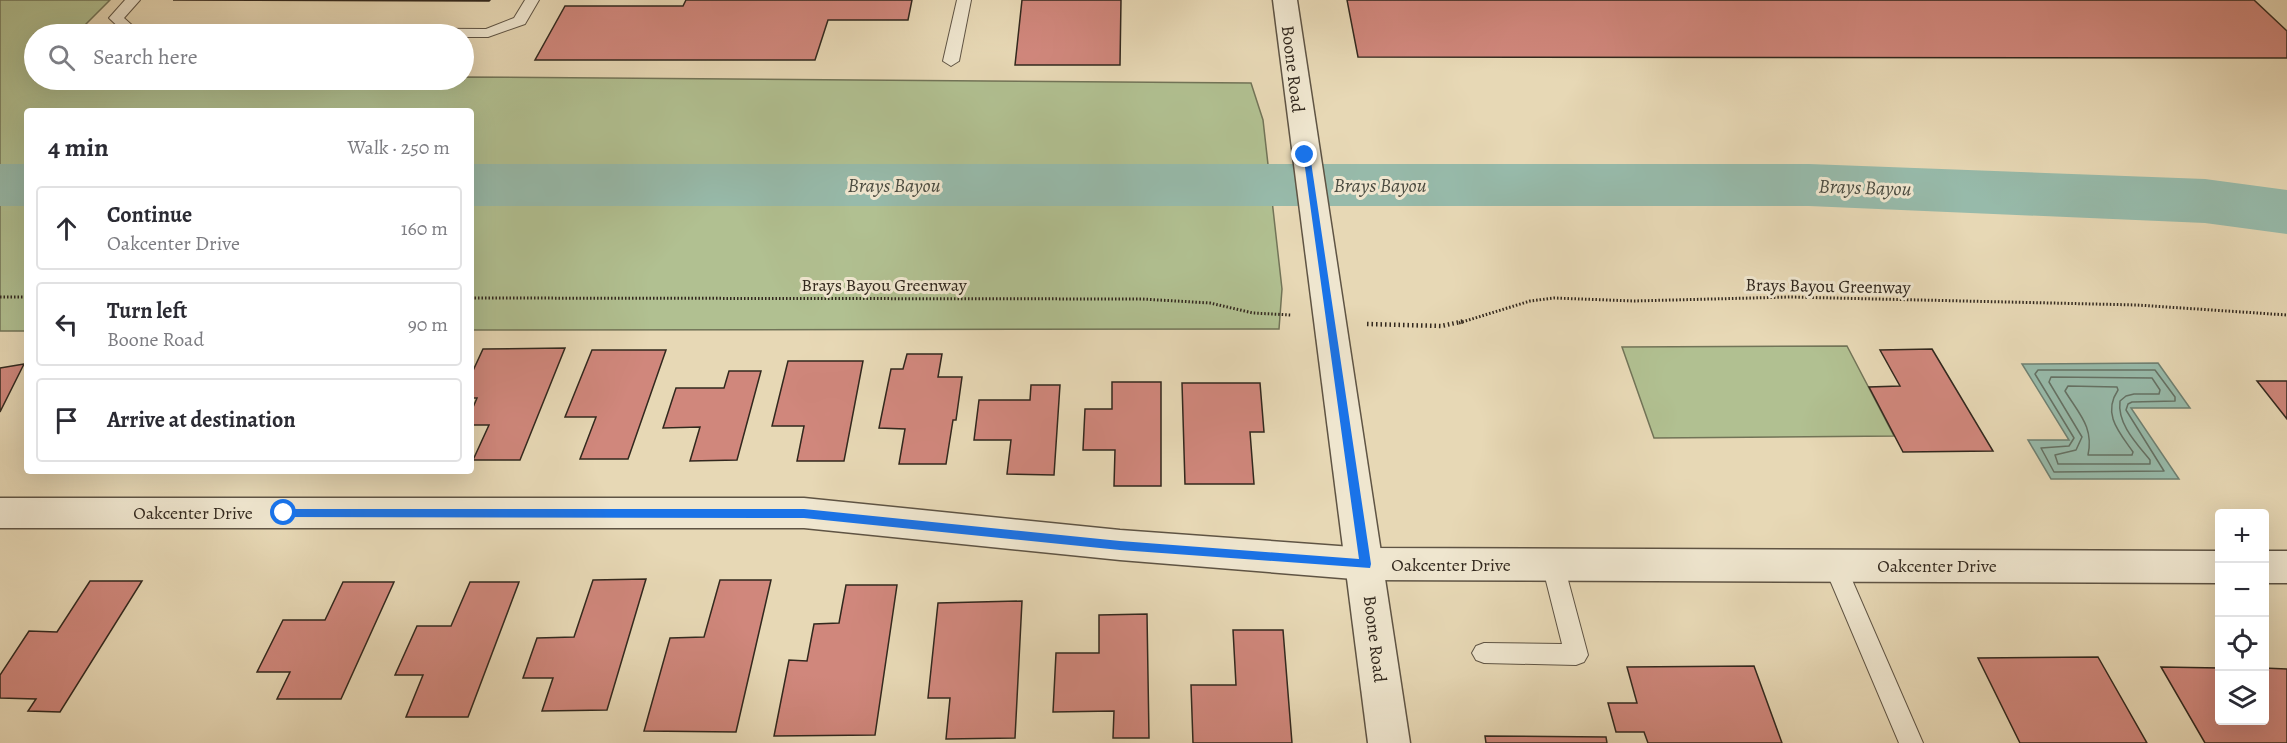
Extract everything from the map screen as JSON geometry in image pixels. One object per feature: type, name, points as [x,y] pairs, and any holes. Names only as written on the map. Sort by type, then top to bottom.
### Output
[{"type":"street","name":"Boone Road","points":[[1285,0],[1299,111],[1366,564],[1389,743]]},
{"type":"street","name":"Oakcenter Drive","points":[[0,513],[804,513],[1108,544],[1366,564],[2215,567]]},
{"type":"street","points":[[2269,567],[2287,567]]},
{"type":"lane","points":[[122,24],[116,18],[133,0]]},
{"type":"lane","points":[[474,33],[488,33],[520,21],[532,0]]},
{"type":"lane","points":[[951,61],[964,0]]},
{"type":"lane","points":[[1484,653],[1576,654],[1553,565]]},
{"type":"lane","points":[[1835,566],[1911,743]]},
{"type":"path","points":[[0,297],[24,297]]},
{"type":"path","name":"Brays Bayou Greenway","points":[[1372,324],[1441,326],[1463,322],[1530,301],[1554,298],[1634,301],[1790,297],[2137,306],[2287,315]]},
{"type":"path","name":"Brays Bayou Greenway","points":[[474,298],[1142,299],[1210,303],[1262,314],[1295,315]]},
{"type":"shaded area","points":[[0,0],[110,0],[86,24],[24,24],[24,90],[474,90],[474,77],[1251,83],[1263,120],[1282,289],[1279,329],[474,330],[474,108],[24,108],[24,331],[0,331]]},
{"type":"shaded area","points":[[1847,346],[1894,436],[1654,438],[1622,347]]},
{"type":"water","points":[[2158,363],[2190,408],[2131,408],[2179,479],[2051,479],[2028,440],[2069,440],[2022,364]]},
{"type":"building","points":[[173,0],[490,0],[489,1]]},
{"type":"building","points":[[686,0],[912,0],[908,20],[828,20],[815,60],[535,60],[565,6],[683,6]]},
{"type":"building","points":[[1022,0],[1121,0],[1120,65],[1015,65]]},
{"type":"building","points":[[1347,0],[2254,0],[2287,31],[2287,58],[1358,57]]},
{"type":"building","points":[[565,348],[520,460],[474,460],[489,425],[474,425],[474,405],[477,398],[474,398],[474,368],[483,349]]},
{"type":"building","points":[[1932,349],[1993,451],[1903,452],[1869,387],[1900,386],[1880,350]]},
{"type":"building","points":[[592,350],[666,350],[628,459],[580,459],[596,417],[565,417]]},
{"type":"building","points":[[907,354],[942,354],[938,377],[962,377],[956,420],[953,420],[946,464],[899,464],[905,429],[879,428],[891,369],[903,369]]},
{"type":"building","points":[[788,361],[863,361],[844,461],[797,461],[804,426],[772,426]]},
{"type":"building","points":[[24,364],[0,412],[0,368]]},
{"type":"building","points":[[729,371],[761,371],[737,460],[690,461],[700,427],[663,428],[676,388],[724,388]]},
{"type":"building","points":[[2257,381],[2287,381],[2287,419]]},
{"type":"building","points":[[1112,382],[1161,382],[1161,486],[1114,486],[1115,450],[1083,450],[1085,409],[1112,409]]},
{"type":"building","points":[[1182,383],[1260,383],[1264,432],[1250,432],[1254,484],[1185,484]]},
{"type":"building","points":[[1031,385],[1060,385],[1054,475],[1007,474],[1011,440],[974,440],[979,400],[1030,400]]},
{"type":"building","points":[[646,579],[607,710],[542,711],[553,678],[523,678],[537,638],[574,637],[593,580]]},
{"type":"building","points":[[720,580],[771,580],[736,732],[644,731],[670,638],[704,637]]},
{"type":"building","points":[[90,581],[142,581],[60,712],[28,711],[36,699],[0,698],[0,675],[29,631],[57,632]]},
{"type":"building","points":[[343,582],[394,582],[341,699],[277,699],[290,672],[257,672],[283,620],[325,620]]},
{"type":"building","points":[[470,582],[519,582],[468,717],[406,717],[423,675],[395,675],[417,626],[451,626]]},
{"type":"building","points":[[846,585],[897,585],[875,735],[774,736],[789,660],[807,661],[814,624],[839,623]]},
{"type":"building","points":[[1022,601],[1015,738],[946,739],[950,698],[928,698],[938,603]]},
{"type":"building","points":[[1147,614],[1149,738],[1113,738],[1114,711],[1053,712],[1056,653],[1099,653],[1099,615]]},
{"type":"building","points":[[1233,630],[1283,630],[1292,743],[1193,743],[1191,685],[1236,685]]},
{"type":"building","points":[[2098,657],[2147,743],[2020,743],[1978,658]]},
{"type":"building","points":[[1754,666],[1782,743],[1648,743],[1644,732],[1616,732],[1608,703],[1637,703],[1627,667]]},
{"type":"building","points":[[2161,667],[2215,668],[2215,725],[2269,725],[2269,668],[2287,669],[2287,743],[2205,743]]},
{"type":"building","points":[[1485,736],[1606,737],[1607,743],[1486,743]]},
{"type":"waterway","name":"Brays Bayou","points":[[0,185],[24,185]]},
{"type":"waterway","name":"Brays Bayou","points":[[474,185],[1809,185],[2205,201],[2287,212]]},
{"type":"route","points":[[284,513],[804,513],[1120,545],[1366,564],[1329,303],[1305,155]]}]
